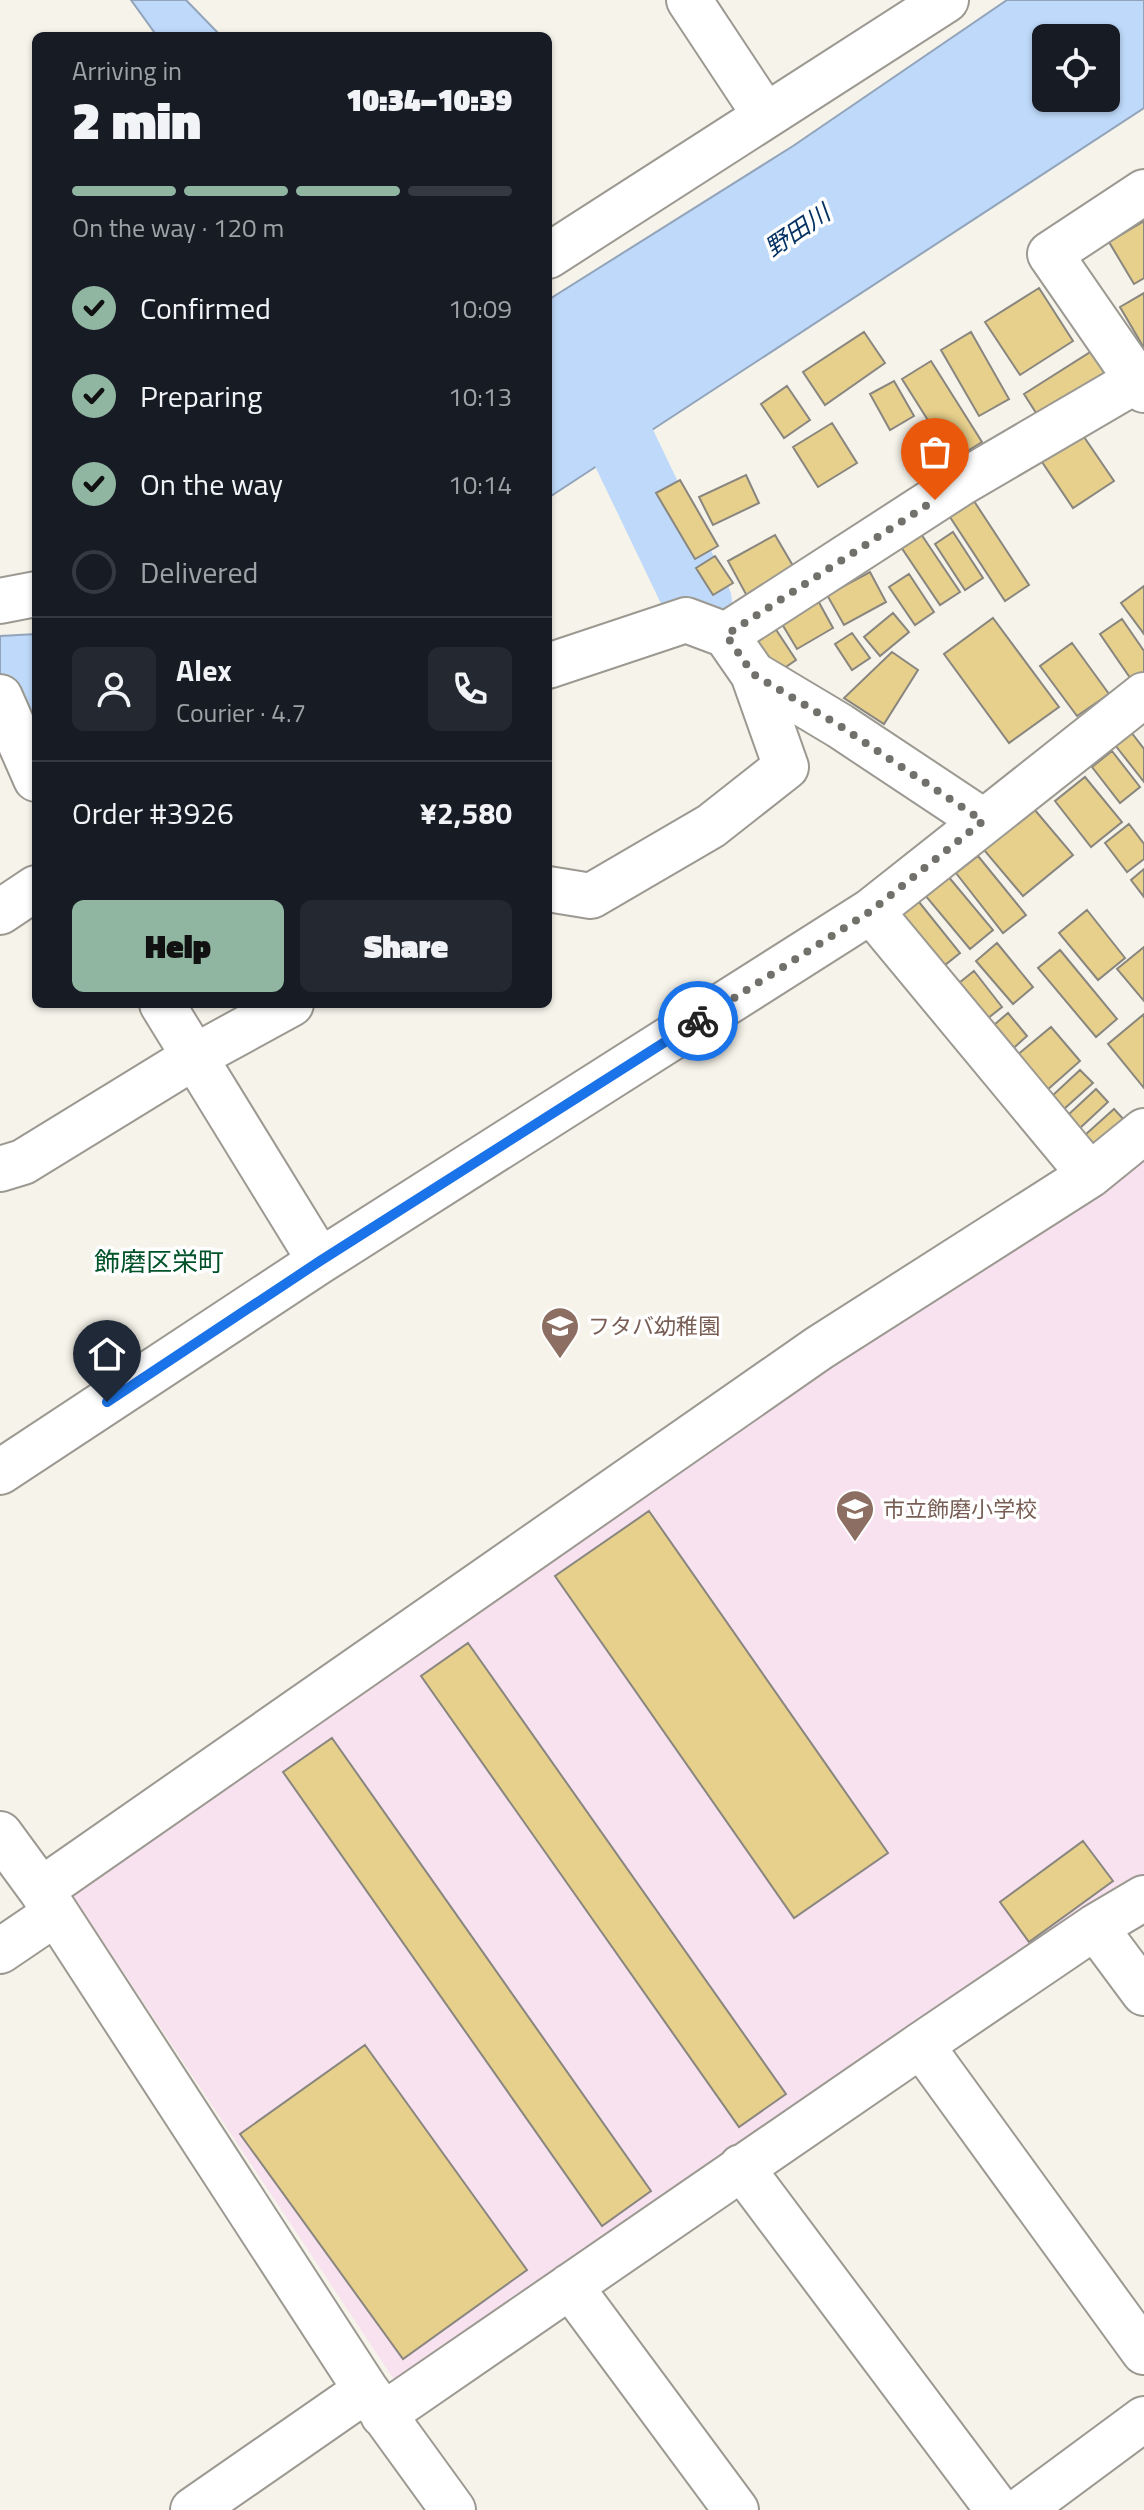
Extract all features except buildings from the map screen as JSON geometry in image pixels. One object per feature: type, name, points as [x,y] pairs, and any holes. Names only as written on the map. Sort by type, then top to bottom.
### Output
[{"type":"street","points":[[689,0],[765,115]]},
{"type":"street","points":[[552,253],[946,0]]},
{"type":"street","points":[[726,635],[961,483],[1142,382],[1050,254],[1144,192]]},
{"type":"street","points":[[0,601],[32,595]]},
{"type":"street","points":[[552,665],[686,620],[726,635],[753,674],[786,767],[711,826],[591,896],[552,890]]},
{"type":"street","points":[[753,674],[840,726],[983,821]]},
{"type":"street","points":[[0,1472],[320,1261],[871,911],[1144,695]]},
{"type":"street","points":[[0,697],[21,768]]},
{"type":"street","points":[[0,912],[32,891]]},
{"type":"street","points":[[871,911],[1090,1175]]},
{"type":"street","points":[[164,1008],[320,1261]]},
{"type":"street","points":[[0,1169],[23,1162],[194,1057],[284,1008]]},
{"type":"street","points":[[0,1951],[48,1902],[819,1348],[1090,1175],[1144,1131]]},
{"type":"street","points":[[0,1834],[48,1902],[375,2403],[453,2510]]},
{"type":"street","points":[[193,2510],[570,2286],[1095,1927],[1144,1898]]},
{"type":"street","points":[[1095,1927],[1144,1993]]},
{"type":"street","points":[[921,2045],[1144,2352]]},
{"type":"street","points":[[741,2167],[998,2510]]},
{"type":"street","points":[[570,2286],[736,2510]]},
{"type":"street","points":[[1021,2510],[1144,2419]]},
{"type":"shaded area","name":"市立飾磨小学校","points":[[1144,1154],[1144,1877],[395,2381],[67,1887],[1080,1189]]},
{"type":"water","points":[[131,0],[186,0],[217,32],[154,32]]},
{"type":"water","name":"野田川","points":[[1007,0],[1144,0],[1144,108],[552,495],[552,297],[793,146]]},
{"type":"water","points":[[32,634],[32,740],[0,748],[0,636]]},
{"type":"waterway","points":[[588,373],[698,602]]},
{"type":"way so far","points":[[698,1021],[871,911],[983,821],[840,726],[753,674],[726,635],[935,500]]},
{"type":"place","name":"フタバ幼稚園","points":[[560,1360]]},
{"type":"place","name":"市立飾磨小学校","points":[[855,1543]]},
{"type":"district","name":"飾磨区栄町","points":[[159,1261]]},
{"type":"route","points":[[107,1402],[320,1261],[698,1021]]}]
